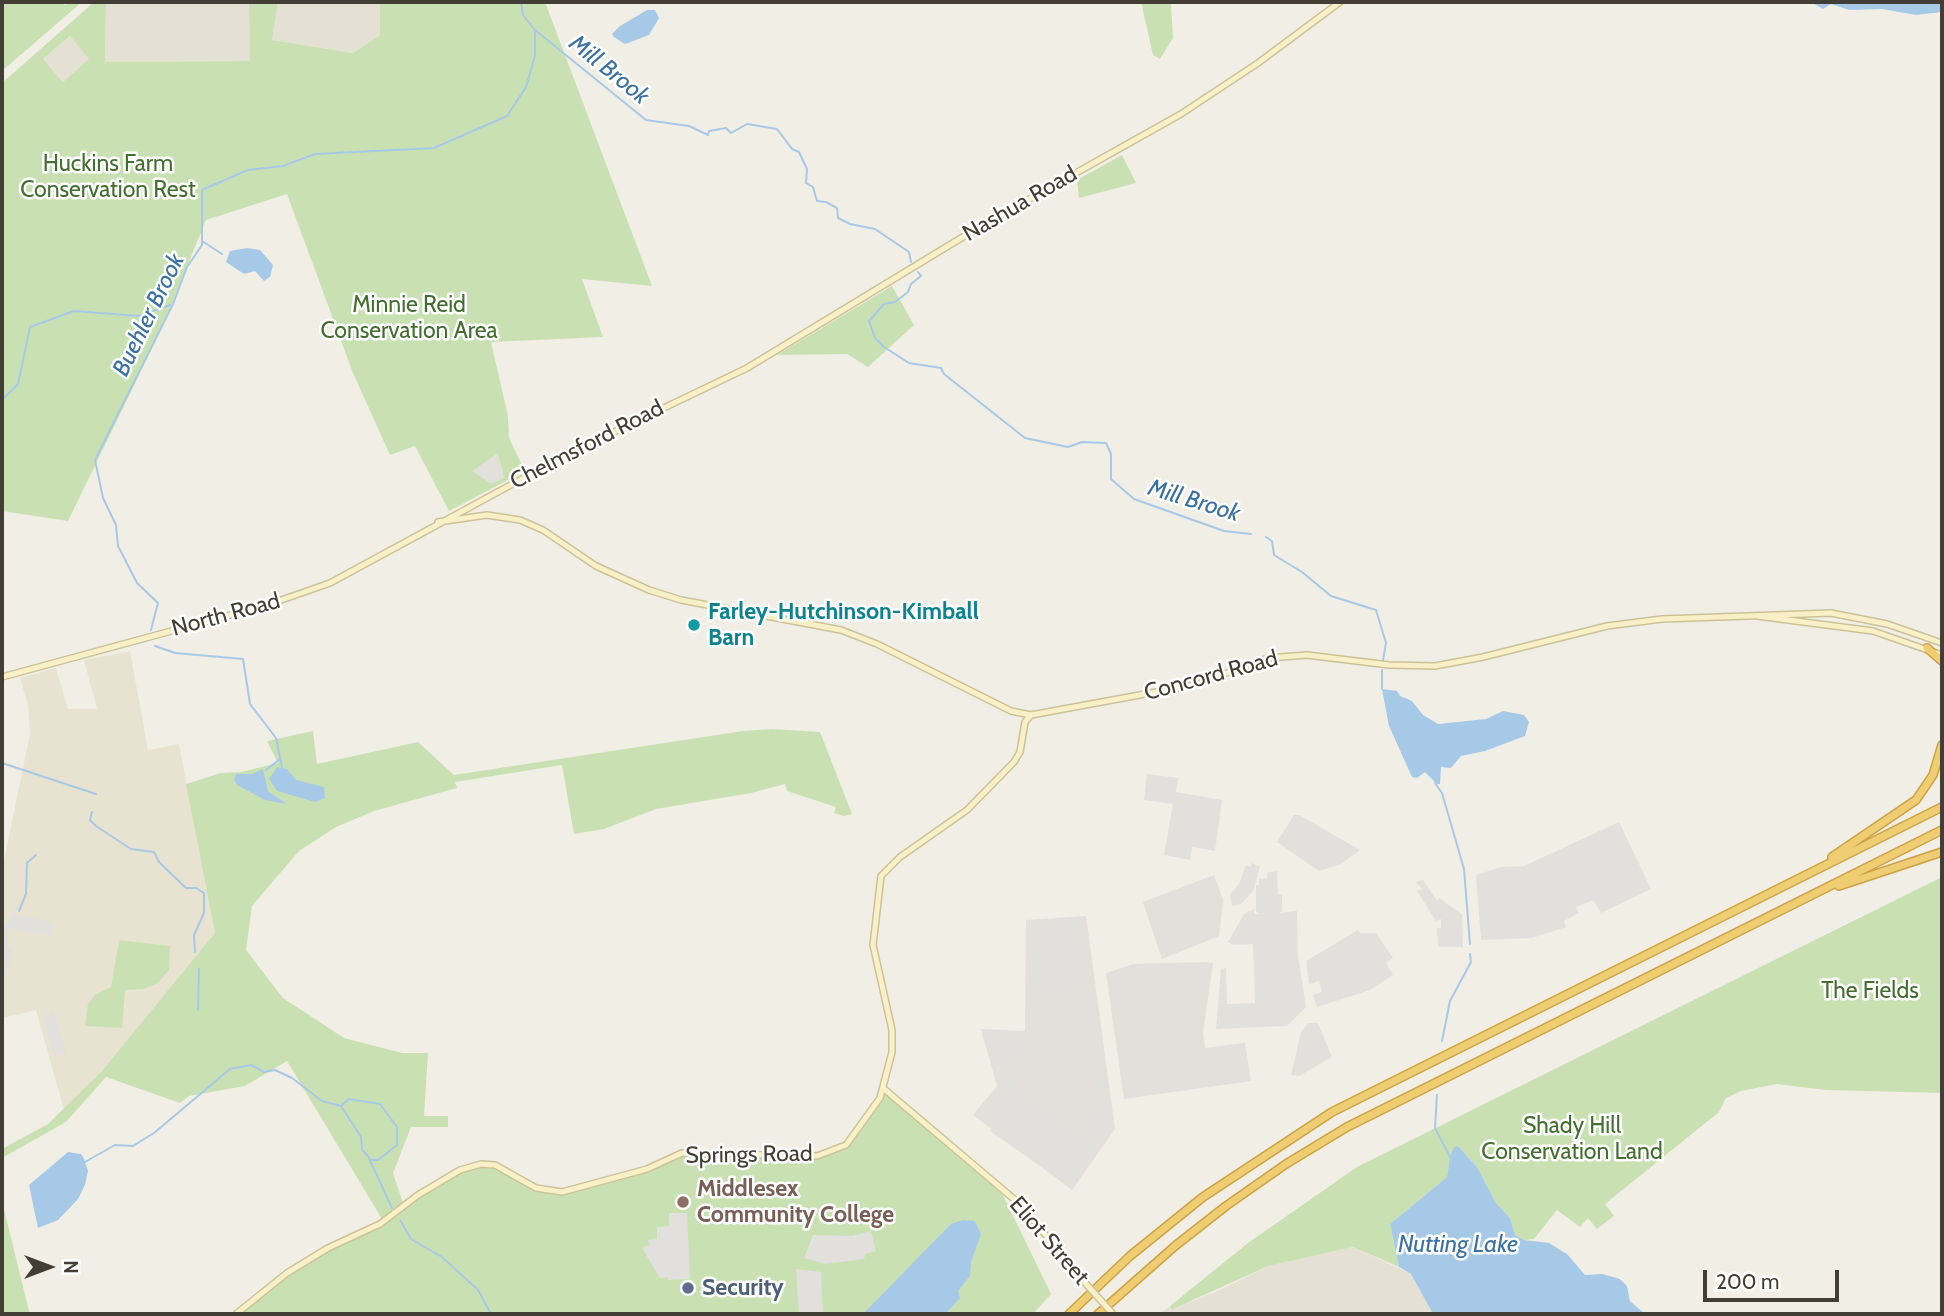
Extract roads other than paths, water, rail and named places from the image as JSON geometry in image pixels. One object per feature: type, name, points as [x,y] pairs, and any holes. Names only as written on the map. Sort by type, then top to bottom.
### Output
[{"type":"highway","points":[[1927,648],[1942,661]]},
{"type":"highway","points":[[1802,876],[1916,800],[1933,775],[1942,745]]},
{"type":"highway","points":[[1069,1314],[1130,1256],[1195,1203],[1301,1130],[1378,1086],[1942,807]]},
{"type":"highway","points":[[1098,1314],[1175,1246],[1226,1206],[1286,1164],[1347,1127],[1942,830]]},
{"type":"highway","points":[[1805,898],[1905,862],[1942,852]]},
{"type":"main road","name":"Nashua Road","points":[[692,394],[747,368],[977,229],[1165,124],[1247,71],[1340,2]]},
{"type":"main road","name":"Chelmsford Road","points":[[482,499],[692,394]]},
{"type":"main road","points":[[482,499],[487,515],[438,522],[445,518],[482,499]]},
{"type":"main road","name":"Concord Road","points":[[487,515],[531,523],[596,566],[649,590],[681,600],[855,635],[1012,711],[1031,715],[1184,687],[1268,657],[1307,655],[1390,665],[1435,666],[1633,622],[1799,612],[1839,613],[1896,626],[1942,642]]},
{"type":"main road","name":"North Road","points":[[2,677],[295,597],[330,583],[438,522]]},
{"type":"main road","name":"Concord Road","points":[[1754,615],[1866,630],[1942,655]]},
{"type":"main road","name":"Springs Road","points":[[236,1314],[288,1273],[328,1248],[380,1224],[428,1188],[460,1170],[481,1164],[495,1165],[536,1188],[562,1192],[647,1169],[673,1156],[694,1152],[817,1156],[846,1144],[873,1111],[883,1088],[893,1040],[873,945],[879,880],[887,867],[967,810],[1014,762],[1020,752],[1025,722],[1031,715]]},
{"type":"main road","name":"Eliot Street","points":[[883,1088],[1021,1205],[1113,1314]]},
{"type":"water","points":[[1811,2],[1942,2],[1942,12],[1916,15],[1882,9],[1849,10],[1831,4],[1823,9]]},
{"type":"water","points":[[647,10],[655,10],[659,18],[649,35],[625,44],[614,37],[612,34],[620,26]]},
{"type":"water","points":[[247,248],[260,250],[273,265],[270,277],[264,281],[255,271],[244,274],[226,262],[230,251]]},
{"type":"water","points":[[1382,689],[1397,691],[1400,696],[1412,701],[1423,715],[1438,724],[1486,719],[1503,711],[1524,715],[1529,722],[1525,736],[1485,751],[1461,756],[1451,768],[1441,767],[1440,784],[1437,784],[1425,772],[1417,778],[1412,777],[1389,726]]},
{"type":"water","points":[[277,767],[287,769],[296,780],[324,787],[325,798],[315,802],[277,791],[269,779]]},
{"type":"water","points":[[263,769],[268,791],[287,804],[265,800],[237,785],[234,780],[236,774],[252,774]]},
{"type":"water","name":"Nutting Lake","points":[[1458,1146],[1477,1167],[1496,1203],[1510,1218],[1515,1235],[1524,1240],[1549,1243],[1567,1254],[1585,1275],[1602,1274],[1620,1279],[1627,1286],[1630,1301],[1645,1314],[1433,1314],[1411,1274],[1399,1267],[1390,1224],[1447,1177],[1450,1157],[1454,1147]]},
{"type":"water","points":[[68,1152],[81,1154],[84,1159],[88,1171],[85,1185],[78,1199],[58,1220],[38,1228],[29,1185]]},
{"type":"water","points":[[963,1220],[975,1221],[981,1234],[971,1262],[970,1276],[958,1291],[960,1298],[948,1311],[944,1314],[863,1314],[951,1224]]},
{"type":"waterway","name":"Mill Brook","points":[[521,2],[523,15],[535,30],[646,120],[689,126],[708,135],[709,131],[726,128],[731,133],[747,124],[777,129],[792,149],[799,152],[807,169],[806,183],[813,187],[817,201],[837,208],[838,218],[850,224],[875,229],[909,252],[911,262]]},
{"type":"waterway","name":"Buehler Brook","points":[[151,630],[158,603],[137,583],[118,546],[116,525],[103,498],[95,460],[173,304],[187,267],[202,245],[202,190],[248,170],[283,166],[315,154],[434,148],[507,116],[526,87],[535,56],[535,30]]},
{"type":"waterway","points":[[202,241],[222,254]]},
{"type":"waterway","name":"Mill Brook","points":[[918,272],[921,276],[911,284],[908,292],[895,302],[884,304],[869,321],[875,338],[884,347],[909,363],[941,368],[944,374],[1025,438],[1068,447],[1082,442],[1106,443],[1111,454],[1111,479],[1134,499],[1224,531],[1251,534]]},
{"type":"waterway","points":[[2,400],[18,384],[30,327],[74,311],[139,316],[170,305]]},
{"type":"waterway","name":"Mill Brook","points":[[1266,537],[1272,541],[1274,555],[1302,572],[1331,596],[1376,610],[1386,643],[1383,660]]},
{"type":"waterway","name":"Buehler Brook","points":[[155,646],[175,653],[243,659],[250,704],[276,738],[282,767]]},
{"type":"waterway","name":"Mill Brook","points":[[1382,670],[1382,689]]},
{"type":"waterway","points":[[266,770],[280,759]]},
{"type":"waterway","points":[[2,763],[96,794]]},
{"type":"waterway","name":"Mill Brook","points":[[1435,783],[1442,793],[1464,869],[1470,944]]},
{"type":"waterway","points":[[92,812],[90,820],[96,826],[131,849],[154,852],[159,862],[186,888],[196,888],[204,893],[204,913],[194,935],[195,952]]},
{"type":"waterway","points":[[19,911],[26,894],[27,863],[36,855]]},
{"type":"waterway","name":"Mill Brook","points":[[1442,1041],[1450,1001],[1471,962],[1470,954]]},
{"type":"waterway","points":[[198,1010],[199,969]]},
{"type":"waterway","points":[[85,1162],[115,1145],[133,1146],[154,1133],[230,1069],[251,1065],[264,1072],[275,1070],[292,1078],[322,1101],[341,1106],[361,1137],[362,1150],[368,1156],[392,1208]]},
{"type":"waterway","name":"Mill Brook","points":[[1437,1095],[1435,1128],[1450,1157]]},
{"type":"waterway","points":[[341,1106],[349,1099],[380,1104],[397,1127],[397,1145],[378,1160],[371,1160]]},
{"type":"waterway","points":[[400,1220],[411,1239],[442,1257],[478,1290],[491,1314]]},
{"type":"place","name":"Farley-Hutchinson-Kimball Barn","points":[[694,625]]},
{"type":"place","name":"Middlesex Community College","points":[[683,1202]]},
{"type":"place","name":"Security","points":[[688,1288]]},
{"type":"park label","name":"Huckins Farm Conservation Rest","points":[[108,177]]},
{"type":"park label","name":"Minnie Reid Conservation Area","points":[[409,318]]},
{"type":"park label","name":"The Fields","points":[[1870,991]]},
{"type":"park label","name":"Shady Hill Conservation Land","points":[[1572,1139]]}]
